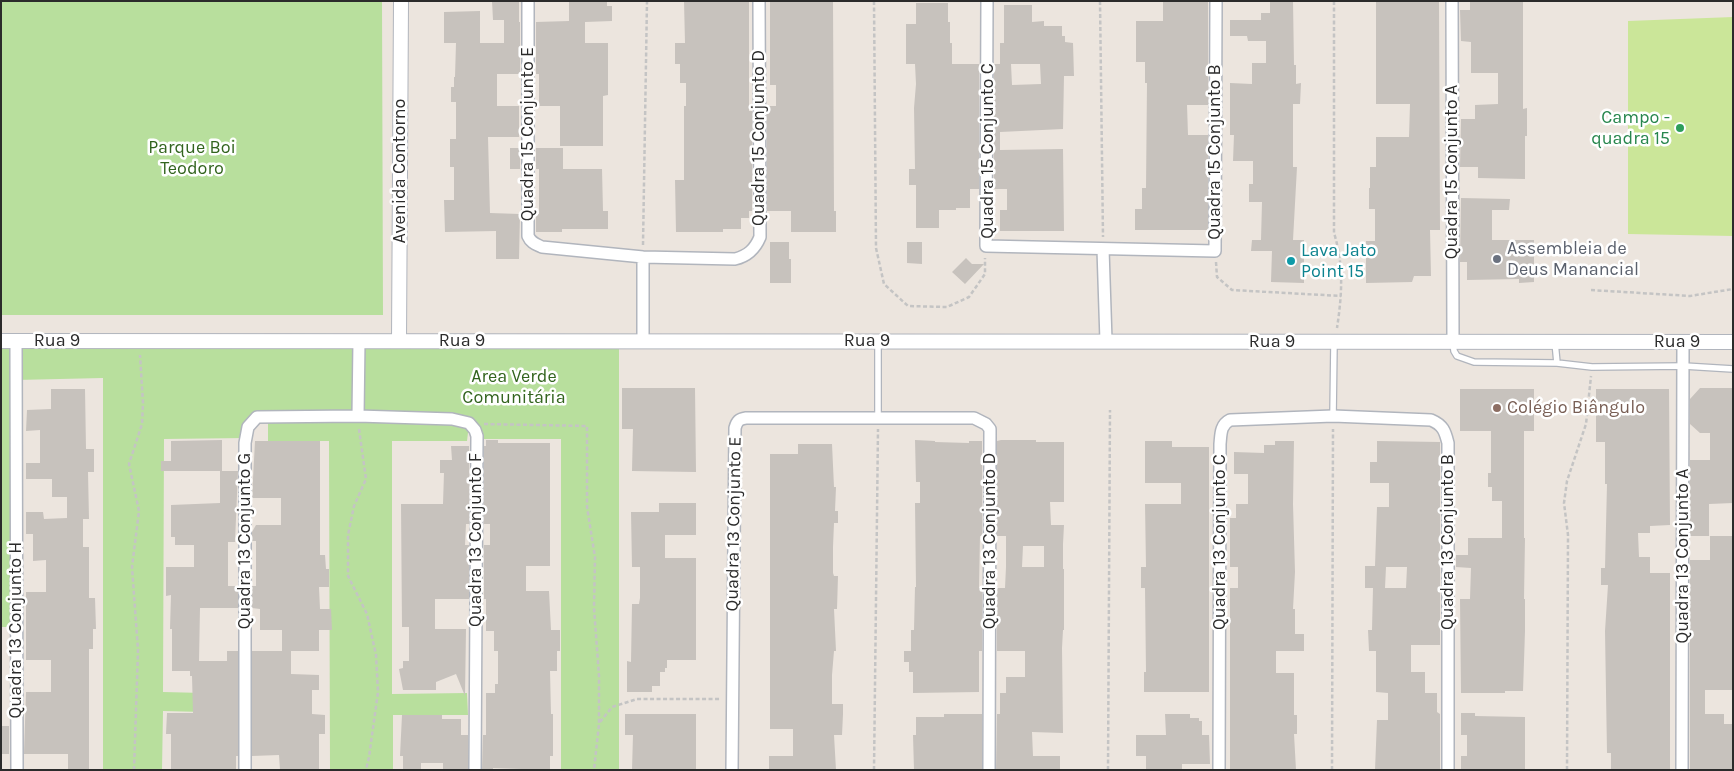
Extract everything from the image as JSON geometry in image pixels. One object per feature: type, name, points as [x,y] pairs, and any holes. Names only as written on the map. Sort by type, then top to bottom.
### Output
[{"type":"street","name":"Avenida Contorno","points":[[399,341],[401,1]]},
{"type":"street","name":"Quadra 15 Conjunto E","points":[[528,1],[530,240],[542,247],[643,257]]},
{"type":"street","name":"Quadra 15 Conjunto D","points":[[643,257],[735,259],[743,257],[756,245],[760,237],[759,1]]},
{"type":"street","name":"Quadra 15 Conjunto C","points":[[987,1],[986,246],[1103,249]]},
{"type":"street","name":"Quadra 15 Conjunto B","points":[[1103,249],[1215,251],[1216,1]]},
{"type":"street","name":"Quadra 15 Conjunto A","points":[[1452,1],[1453,342]]},
{"type":"street","points":[[1103,249],[1106,342]]},
{"type":"street","points":[[643,257],[643,341]]},
{"type":"street","name":"Rua 9","points":[[1,341],[1733,342]]},
{"type":"street","name":"Quadra 13 Conjunto H","points":[[16,341],[17,770]]},
{"type":"street","points":[[359,341],[358,416],[452,419],[469,423]]},
{"type":"street","name":"Quadra 13 Conjunto A","points":[[1682,770],[1683,342]]},
{"type":"street","name":"Quadra 13 Conjunto G","points":[[245,770],[245,443],[248,427],[257,417],[358,416]]},
{"type":"street","name":"Quadra 13 Conjunto C","points":[[1219,770],[1220,444],[1222,427],[1230,420],[1333,416]]},
{"type":"street","name":"Quadra 13 Conjunto B","points":[[1333,416],[1431,420],[1438,423],[1446,432],[1448,443],[1448,770]]},
{"type":"street","name":"Quadra 13 Conjunto E","points":[[732,770],[735,428],[737,422],[740,419],[746,418],[878,417]]},
{"type":"street","name":"Quadra 13 Conjunto D","points":[[878,417],[974,418],[986,424],[990,429],[989,770]]},
{"type":"street","name":"Quadra 13 Conjunto F","points":[[469,423],[477,436],[475,770]]},
{"type":"lane","points":[[878,342],[878,417]]},
{"type":"lane","points":[[1333,416],[1334,342]]},
{"type":"lane","points":[[1453,342],[1454,351],[1457,356],[1474,362],[1557,363],[1592,367],[1684,366],[1733,369]]},
{"type":"lane","points":[[1555,342],[1557,363]]},
{"type":"path","points":[[643,257],[647,1]]},
{"type":"path","points":[[874,1],[876,248],[884,284],[908,306],[947,307],[969,297],[985,274],[986,246]]},
{"type":"path","points":[[1100,1],[1103,249]]},
{"type":"path","points":[[1334,1],[1334,233],[1340,251],[1342,296],[1334,342]]},
{"type":"path","points":[[1215,251],[1217,277],[1232,290],[1342,296]]},
{"type":"path","points":[[1591,290],[1690,296],[1733,289]]},
{"type":"path","points":[[134,770],[138,650],[132,567],[139,511],[129,464],[142,424],[143,403],[140,341]]},
{"type":"path","points":[[1567,770],[1568,535],[1564,503],[1567,481],[1586,424],[1592,367]]},
{"type":"path","points":[[1108,770],[1110,410]]},
{"type":"path","points":[[358,416],[366,479],[354,506],[348,535],[348,576],[367,614],[376,654],[378,692],[366,770]]},
{"type":"path","points":[[1332,770],[1333,416]]},
{"type":"path","points":[[874,770],[878,417]]},
{"type":"path","points":[[469,423],[587,426],[587,507],[595,557],[594,608],[599,676],[599,724],[594,770]]},
{"type":"path","points":[[599,724],[612,707],[636,699],[733,700]]},
{"type":"green space","name":"Parque Boi Teodoro","points":[[1,1],[382,1],[383,315],[1,315]]},
{"type":"green space","name":"Campo - quadra 15","points":[[1733,17],[1733,236],[1628,234],[1628,21]]},
{"type":"green space","name":"Area Verde Comunitária","points":[[1,341],[619,341],[619,770],[561,770],[561,439],[477,439],[469,424],[467,441],[392,441],[392,694],[467,693],[468,715],[393,715],[393,770],[330,770],[329,441],[268,441],[268,417],[257,417],[246,438],[164,439],[163,692],[245,694],[245,713],[163,711],[162,770],[103,770],[103,378],[16,380],[16,627],[1,627]]},
{"type":"building","points":[[492,1],[519,1],[520,74],[497,74],[497,106],[519,106],[519,137],[488,137],[490,213],[520,214],[519,259],[496,259],[496,231],[445,232],[444,200],[454,200],[454,167],[450,167],[450,139],[456,139],[456,102],[451,102],[451,87],[454,87],[456,43],[444,43],[444,12],[480,11],[480,43],[504,43],[504,20],[493,20]]},
{"type":"building","points":[[569,1],[607,1],[607,6],[612,6],[612,21],[585,22],[585,43],[608,43],[608,95],[603,96],[603,146],[560,146],[560,106],[539,106],[539,74],[536,74],[536,22],[569,21]]},
{"type":"building","points":[[684,1],[749,1],[749,111],[752,111],[752,211],[749,211],[749,218],[741,218],[741,229],[723,229],[723,232],[676,232],[675,180],[684,180],[684,106],[686,106],[686,83],[680,83],[680,64],[675,64],[675,43],[685,43]]},
{"type":"building","points":[[770,1],[833,1],[834,211],[836,211],[836,232],[791,232],[791,211],[767,211],[767,111],[769,111],[769,106],[776,106],[776,85],[770,85]]},
{"type":"building","points":[[1163,1],[1208,1],[1208,105],[1187,105],[1188,135],[1208,135],[1208,230],[1135,230],[1135,209],[1142,209],[1142,188],[1146,188],[1147,83],[1145,83],[1145,62],[1136,62],[1136,21],[1163,21]]},
{"type":"building","points":[[1270,1],[1293,1],[1294,65],[1296,65],[1296,84],[1301,83],[1300,104],[1293,104],[1293,167],[1297,167],[1293,240],[1304,240],[1304,283],[1271,282],[1272,251],[1251,251],[1252,240],[1261,240],[1262,202],[1249,202],[1249,184],[1253,184],[1253,161],[1233,161],[1234,135],[1230,135],[1230,83],[1252,84],[1252,63],[1266,63],[1266,41],[1248,41],[1247,36],[1230,36],[1230,20],[1261,20],[1261,13],[1270,13]]},
{"type":"building","points":[[1376,1],[1439,1],[1440,230],[1430,230],[1431,276],[1414,276],[1412,282],[1366,283],[1366,241],[1375,241],[1375,209],[1369,209],[1369,188],[1370,167],[1376,167],[1376,137],[1409,137],[1410,104],[1376,104]]},
{"type":"building","points":[[1470,1],[1523,1],[1523,109],[1527,108],[1525,179],[1478,178],[1478,167],[1460,167],[1461,119],[1475,119],[1475,105],[1498,104],[1498,73],[1471,73],[1471,42],[1461,41],[1460,10],[1470,10]]},
{"type":"building","points":[[916,3],[948,3],[952,64],[979,64],[979,189],[970,189],[970,208],[939,210],[939,228],[916,228],[916,185],[909,185],[909,169],[915,169],[914,108],[916,84],[915,64],[906,64],[906,24],[916,24]]},
{"type":"building","points":[[1004,5],[1032,5],[1032,22],[1044,21],[1044,26],[1062,26],[1062,36],[1065,36],[1065,42],[1073,43],[1074,76],[1064,76],[1063,129],[1000,132],[1000,150],[1063,149],[1064,231],[1000,231],[1000,210],[1007,210],[1007,189],[994,189],[994,64],[1000,64],[1000,43],[1004,43]],"holes":[[[1011,64],[1040,64],[1041,84],[1012,85]]]},
{"type":"building","points":[[510,148],[520,148],[520,169],[510,169]]},
{"type":"building","points":[[536,148],[563,148],[563,169],[602,169],[603,211],[608,211],[608,229],[562,229],[562,232],[536,232],[536,214],[539,214],[539,169],[536,169]]},
{"type":"building","name":"Assembleia de Deus Manancial","points":[[1461,198],[1510,199],[1509,210],[1492,210],[1492,240],[1534,240],[1534,282],[1519,283],[1519,279],[1467,280],[1467,262],[1460,262]]},
{"type":"building","points":[[770,242],[789,242],[791,283],[770,283]]},
{"type":"building","points":[[907,242],[922,242],[922,264],[907,263]]},
{"type":"building","points":[[966,258],[972,264],[984,264],[965,284],[952,272]]},
{"type":"building","points":[[622,388],[695,388],[696,472],[632,471],[633,429],[622,429]]},
{"type":"building","points":[[1700,388],[1733,388],[1733,503],[1709,504],[1709,536],[1690,536],[1690,460],[1710,460],[1710,433],[1700,433],[1690,424],[1690,399]]},
{"type":"building","points":[[51,389],[85,389],[86,449],[94,449],[94,472],[88,472],[89,519],[83,519],[83,547],[89,547],[89,598],[95,598],[96,629],[93,629],[93,649],[89,649],[89,770],[68,770],[68,754],[24,754],[26,692],[51,692],[51,660],[26,660],[26,592],[46,592],[46,560],[33,561],[33,534],[26,534],[26,512],[43,512],[44,519],[67,518],[67,497],[52,497],[52,479],[26,479],[26,463],[40,463],[40,430],[26,431],[27,410],[51,409]]},
{"type":"building","points":[[1460,389],[1534,389],[1534,431],[1524,431],[1525,631],[1523,691],[1461,693],[1460,599],[1470,599],[1471,568],[1456,567],[1456,555],[1468,555],[1468,538],[1502,538],[1502,501],[1492,501],[1492,487],[1488,487],[1488,473],[1491,473],[1491,431],[1460,431]]},
{"type":"building","points":[[1596,389],[1669,389],[1670,525],[1650,526],[1650,533],[1638,533],[1639,557],[1650,557],[1650,573],[1670,573],[1670,770],[1611,770],[1611,753],[1607,753],[1605,631],[1608,585],[1601,585],[1601,568],[1605,568],[1607,484],[1605,484],[1605,442],[1596,442]]},
{"type":"building","points":[[222,440],[222,471],[161,471],[161,461],[171,461],[171,441]]},
{"type":"building","points":[[486,440],[498,440],[498,443],[550,443],[550,566],[526,566],[526,591],[549,591],[551,630],[560,630],[560,651],[557,651],[557,671],[550,671],[553,756],[550,756],[550,770],[493,768],[493,770],[482,770],[483,735],[486,735],[486,693],[495,693],[495,684],[498,684],[498,651],[494,651],[494,631],[486,631],[486,599],[484,599],[484,545],[490,545],[490,524],[484,524],[484,446],[486,446]]},
{"type":"building","points":[[915,440],[969,443],[969,441],[982,441],[982,536],[980,536],[979,588],[982,588],[982,651],[979,651],[979,692],[913,693],[913,672],[909,672],[909,662],[904,662],[904,651],[911,651],[911,630],[914,630],[916,587],[915,503],[920,503],[920,482],[916,482]]},
{"type":"building","points":[[1036,440],[1036,442],[1064,442],[1064,502],[1050,502],[1051,525],[1064,525],[1063,733],[1032,732],[1033,756],[1060,756],[1060,770],[996,770],[997,714],[1000,714],[1000,693],[1006,693],[1006,677],[1025,677],[1025,651],[997,651],[997,588],[1005,588],[1006,536],[997,536],[997,441]],"holes":[[[1023,546],[1044,546],[1044,567],[1022,567]]]},
{"type":"building","points":[[255,441],[320,441],[320,555],[325,555],[326,569],[329,569],[329,587],[319,587],[320,609],[331,609],[332,630],[319,630],[319,651],[282,651],[282,630],[260,630],[260,609],[252,608],[252,586],[256,586],[256,541],[252,541],[252,532],[256,525],[281,525],[281,498],[252,498]]},
{"type":"building","points":[[1145,441],[1172,441],[1172,447],[1209,447],[1209,692],[1144,692],[1144,672],[1146,672],[1145,588],[1141,588],[1141,567],[1146,567],[1145,504],[1181,504],[1181,483],[1145,483]]},
{"type":"building","points":[[1275,441],[1294,441],[1295,572],[1293,609],[1295,609],[1295,634],[1304,634],[1304,651],[1276,651],[1276,673],[1294,673],[1294,715],[1297,715],[1297,734],[1294,734],[1296,770],[1230,770],[1230,588],[1238,588],[1238,567],[1230,567],[1230,518],[1236,518],[1236,504],[1248,504],[1248,474],[1234,474],[1234,452],[1264,453],[1264,445],[1275,445]]},
{"type":"building","points":[[1377,441],[1440,442],[1440,645],[1411,645],[1411,672],[1425,672],[1425,693],[1437,693],[1437,712],[1440,714],[1440,770],[1375,770],[1377,720],[1388,720],[1388,693],[1376,692],[1376,651],[1369,651],[1368,630],[1372,630],[1373,588],[1365,588],[1365,566],[1375,566],[1377,507],[1389,507],[1389,483],[1370,483],[1370,462],[1377,462]],"holes":[[[1386,567],[1407,567],[1406,588],[1385,588]]]},
{"type":"building","points":[[798,444],[832,444],[834,487],[836,487],[835,511],[838,511],[838,523],[834,523],[833,573],[834,576],[838,576],[837,609],[834,609],[836,651],[834,651],[832,675],[832,704],[843,704],[842,735],[834,735],[836,770],[769,770],[769,756],[793,756],[793,729],[770,729],[770,454],[798,454]]},
{"type":"building","points":[[451,446],[469,446],[469,524],[466,524],[465,545],[469,545],[469,599],[435,599],[435,629],[466,629],[465,696],[456,674],[436,682],[436,690],[403,690],[399,669],[403,668],[403,661],[409,661],[409,627],[402,627],[401,504],[443,504],[444,473],[440,473],[440,460],[452,460]]},
{"type":"building","points":[[220,471],[238,471],[235,542],[228,542],[228,586],[238,586],[238,608],[200,608],[199,661],[227,661],[227,651],[238,651],[238,756],[236,756],[236,770],[171,770],[171,734],[166,734],[167,713],[193,713],[192,676],[190,676],[190,671],[172,671],[171,595],[166,596],[166,567],[194,567],[194,545],[175,545],[175,537],[171,537],[171,505],[220,503]]},
{"type":"building","points":[[659,503],[696,503],[696,535],[665,535],[665,558],[696,558],[696,660],[667,660],[665,672],[660,672],[660,686],[652,686],[652,692],[627,692],[627,661],[631,662],[632,604],[639,604],[640,598],[640,567],[632,567],[631,512],[659,512]]},
{"type":"building","points":[[1710,536],[1733,536],[1733,690],[1705,690],[1705,714],[1724,714],[1724,724],[1733,724],[1733,770],[1690,770],[1690,560],[1710,560]]},
{"type":"building","points":[[252,651],[291,651],[291,674],[319,675],[319,690],[312,690],[312,714],[325,715],[325,734],[319,734],[319,770],[280,770],[279,755],[252,756]]},
{"type":"building","points":[[1461,713],[1475,713],[1475,716],[1525,717],[1525,770],[1461,770],[1461,756],[1467,756],[1467,735],[1461,735]]},
{"type":"building","points":[[625,714],[696,714],[696,770],[632,770],[633,735],[625,735]]},
{"type":"building","points":[[944,714],[982,714],[982,770],[914,770],[913,735],[916,735],[916,717],[944,717]]},
{"type":"building","points":[[1165,714],[1190,714],[1190,718],[1199,718],[1199,721],[1202,721],[1202,735],[1209,735],[1210,764],[1182,764],[1182,770],[1146,770],[1146,756],[1136,756],[1136,735],[1166,735]]},
{"type":"building","points":[[402,715],[442,715],[442,719],[461,719],[461,735],[468,735],[468,770],[443,770],[443,763],[421,763],[421,770],[403,770],[403,756],[400,756]]},
{"type":"building","points":[[1,726],[9,726],[9,754],[1,754]]},
{"type":"place","name":"Campo - quadra 15","points":[[1680,128]]},
{"type":"place","name":"Assembleia de Deus Manancial","points":[[1497,259]]},
{"type":"place","name":"Lava Jato Point 15","points":[[1291,261]]},
{"type":"place","name":"Colégio Biângulo","points":[[1497,408]]}]
